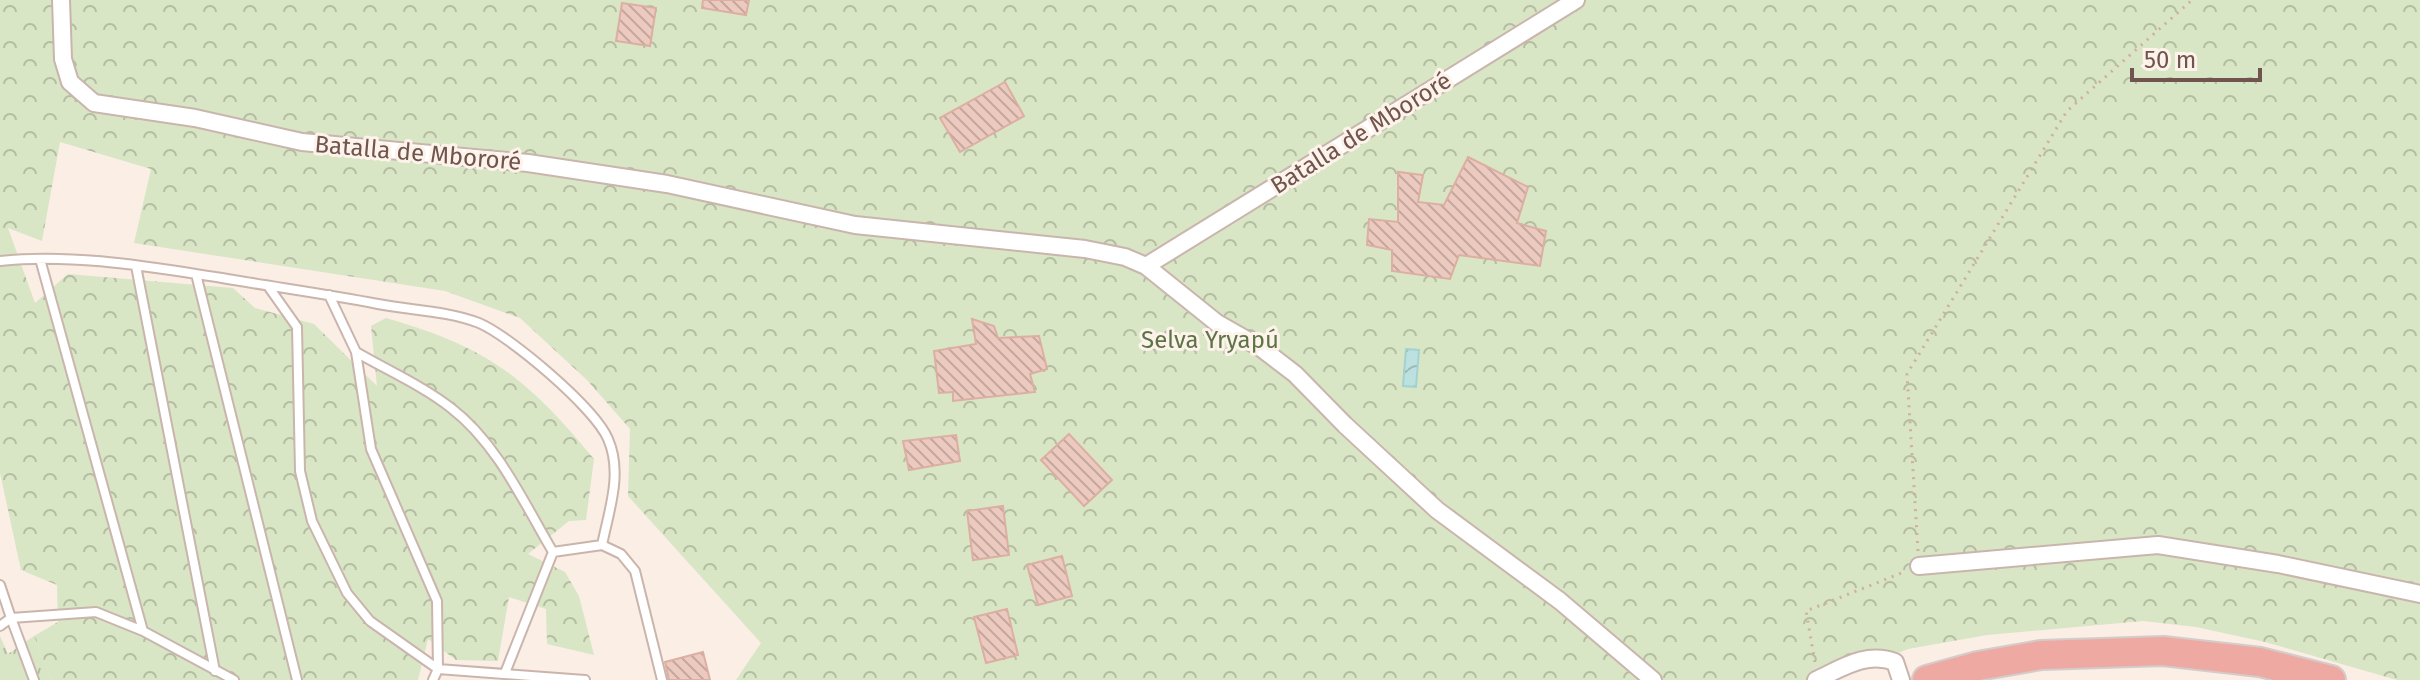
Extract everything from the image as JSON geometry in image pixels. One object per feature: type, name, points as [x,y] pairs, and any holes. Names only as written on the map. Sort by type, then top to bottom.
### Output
[{"type":"highway","points":[[1927,680],[1978,666],[2041,655],[2163,651],[2202,658],[2260,662],[2331,680]]},
{"type":"highway","points":[[2202,658],[2254,680]]},
{"type":"street","name":"Batalla de Mbororé","points":[[61,0],[63,59],[70,82],[94,103],[195,118],[302,142],[528,163],[667,184],[855,225],[1085,249],[1125,257],[1146,266],[1576,0]]},
{"type":"street","points":[[1146,266],[1217,323],[1261,348],[1295,374],[1437,510],[1560,601],[1653,680]]},
{"type":"street","points":[[1919,566],[2158,545],[2278,564],[2420,594]]},
{"type":"street","points":[[1817,680],[1862,659],[1881,656],[1895,662],[1901,680]]},
{"type":"lane","points":[[40,259],[143,631]]},
{"type":"lane","points":[[0,261],[40,259],[136,266],[329,295],[478,323],[510,342],[580,402],[597,419],[609,439],[617,472],[602,545]]},
{"type":"lane","points":[[136,266],[215,671]]},
{"type":"lane","points":[[196,274],[297,680]]},
{"type":"lane","points":[[268,286],[297,327],[300,471],[312,521],[347,593],[370,621],[438,669],[585,680]]},
{"type":"lane","points":[[329,295],[356,352],[371,449],[437,601],[438,669],[433,680]]},
{"type":"lane","points":[[356,352],[449,406],[472,426],[501,464],[553,552]]},
{"type":"lane","points":[[553,552],[602,545],[621,554],[635,571],[662,680]]},
{"type":"lane","points":[[505,673],[553,552]]},
{"type":"lane","points":[[0,585],[34,680]]},
{"type":"lane","points":[[0,626],[11,618],[96,612],[143,631],[234,680]]},
{"type":"path","points":[[1817,680],[1806,611],[1919,566],[1907,374],[2067,111],[2192,0]]},
{"type":"green space","name":"Selva Yryapú","points":[[0,0],[2420,0],[2420,680],[2397,680],[2265,642],[2196,627],[2143,621],[1987,635],[1908,649],[1830,680],[736,680],[761,643],[628,496],[630,429],[587,380],[520,318],[445,291],[134,243],[151,169],[60,142],[42,241],[8,228],[35,303],[68,274],[233,288],[255,308],[314,324],[377,386],[371,326],[386,318],[479,354],[526,386],[548,407],[594,459],[586,520],[569,521],[528,554],[565,572],[579,596],[594,655],[547,644],[546,609],[509,597],[498,661],[456,660],[428,639],[418,680],[52,680],[34,636],[58,622],[57,585],[21,570],[0,473]]},
{"type":"green space","points":[[0,636],[8,654],[34,636],[52,680],[0,680]]},
{"type":"water","points":[[1406,349],[1419,350],[1416,387],[1403,386]]},
{"type":"building","points":[[703,0],[749,0],[746,15],[702,8]]},
{"type":"building","points":[[622,3],[656,8],[650,46],[616,41]]},
{"type":"building","points":[[1005,82],[1024,116],[960,152],[940,118]]},
{"type":"building","points":[[1468,157],[1528,187],[1517,223],[1546,231],[1540,266],[1459,255],[1450,279],[1392,271],[1392,250],[1367,245],[1369,219],[1398,222],[1398,172],[1423,175],[1418,202],[1444,205]]},
{"type":"building","points":[[972,319],[994,326],[998,338],[1039,336],[1047,369],[1030,374],[1035,392],[953,401],[953,392],[939,393],[934,351],[976,344]]},
{"type":"building","points":[[1069,434],[1112,480],[1084,506],[1041,460]]},
{"type":"building","points":[[956,435],[960,461],[909,470],[903,441]]},
{"type":"building","points":[[1003,506],[1009,555],[973,560],[967,511]]},
{"type":"building","points":[[1062,556],[1072,596],[1038,605],[1027,565]]},
{"type":"building","points":[[1007,609],[1018,655],[986,663],[974,617]]},
{"type":"building","points":[[703,652],[710,680],[669,680],[665,662]]}]
